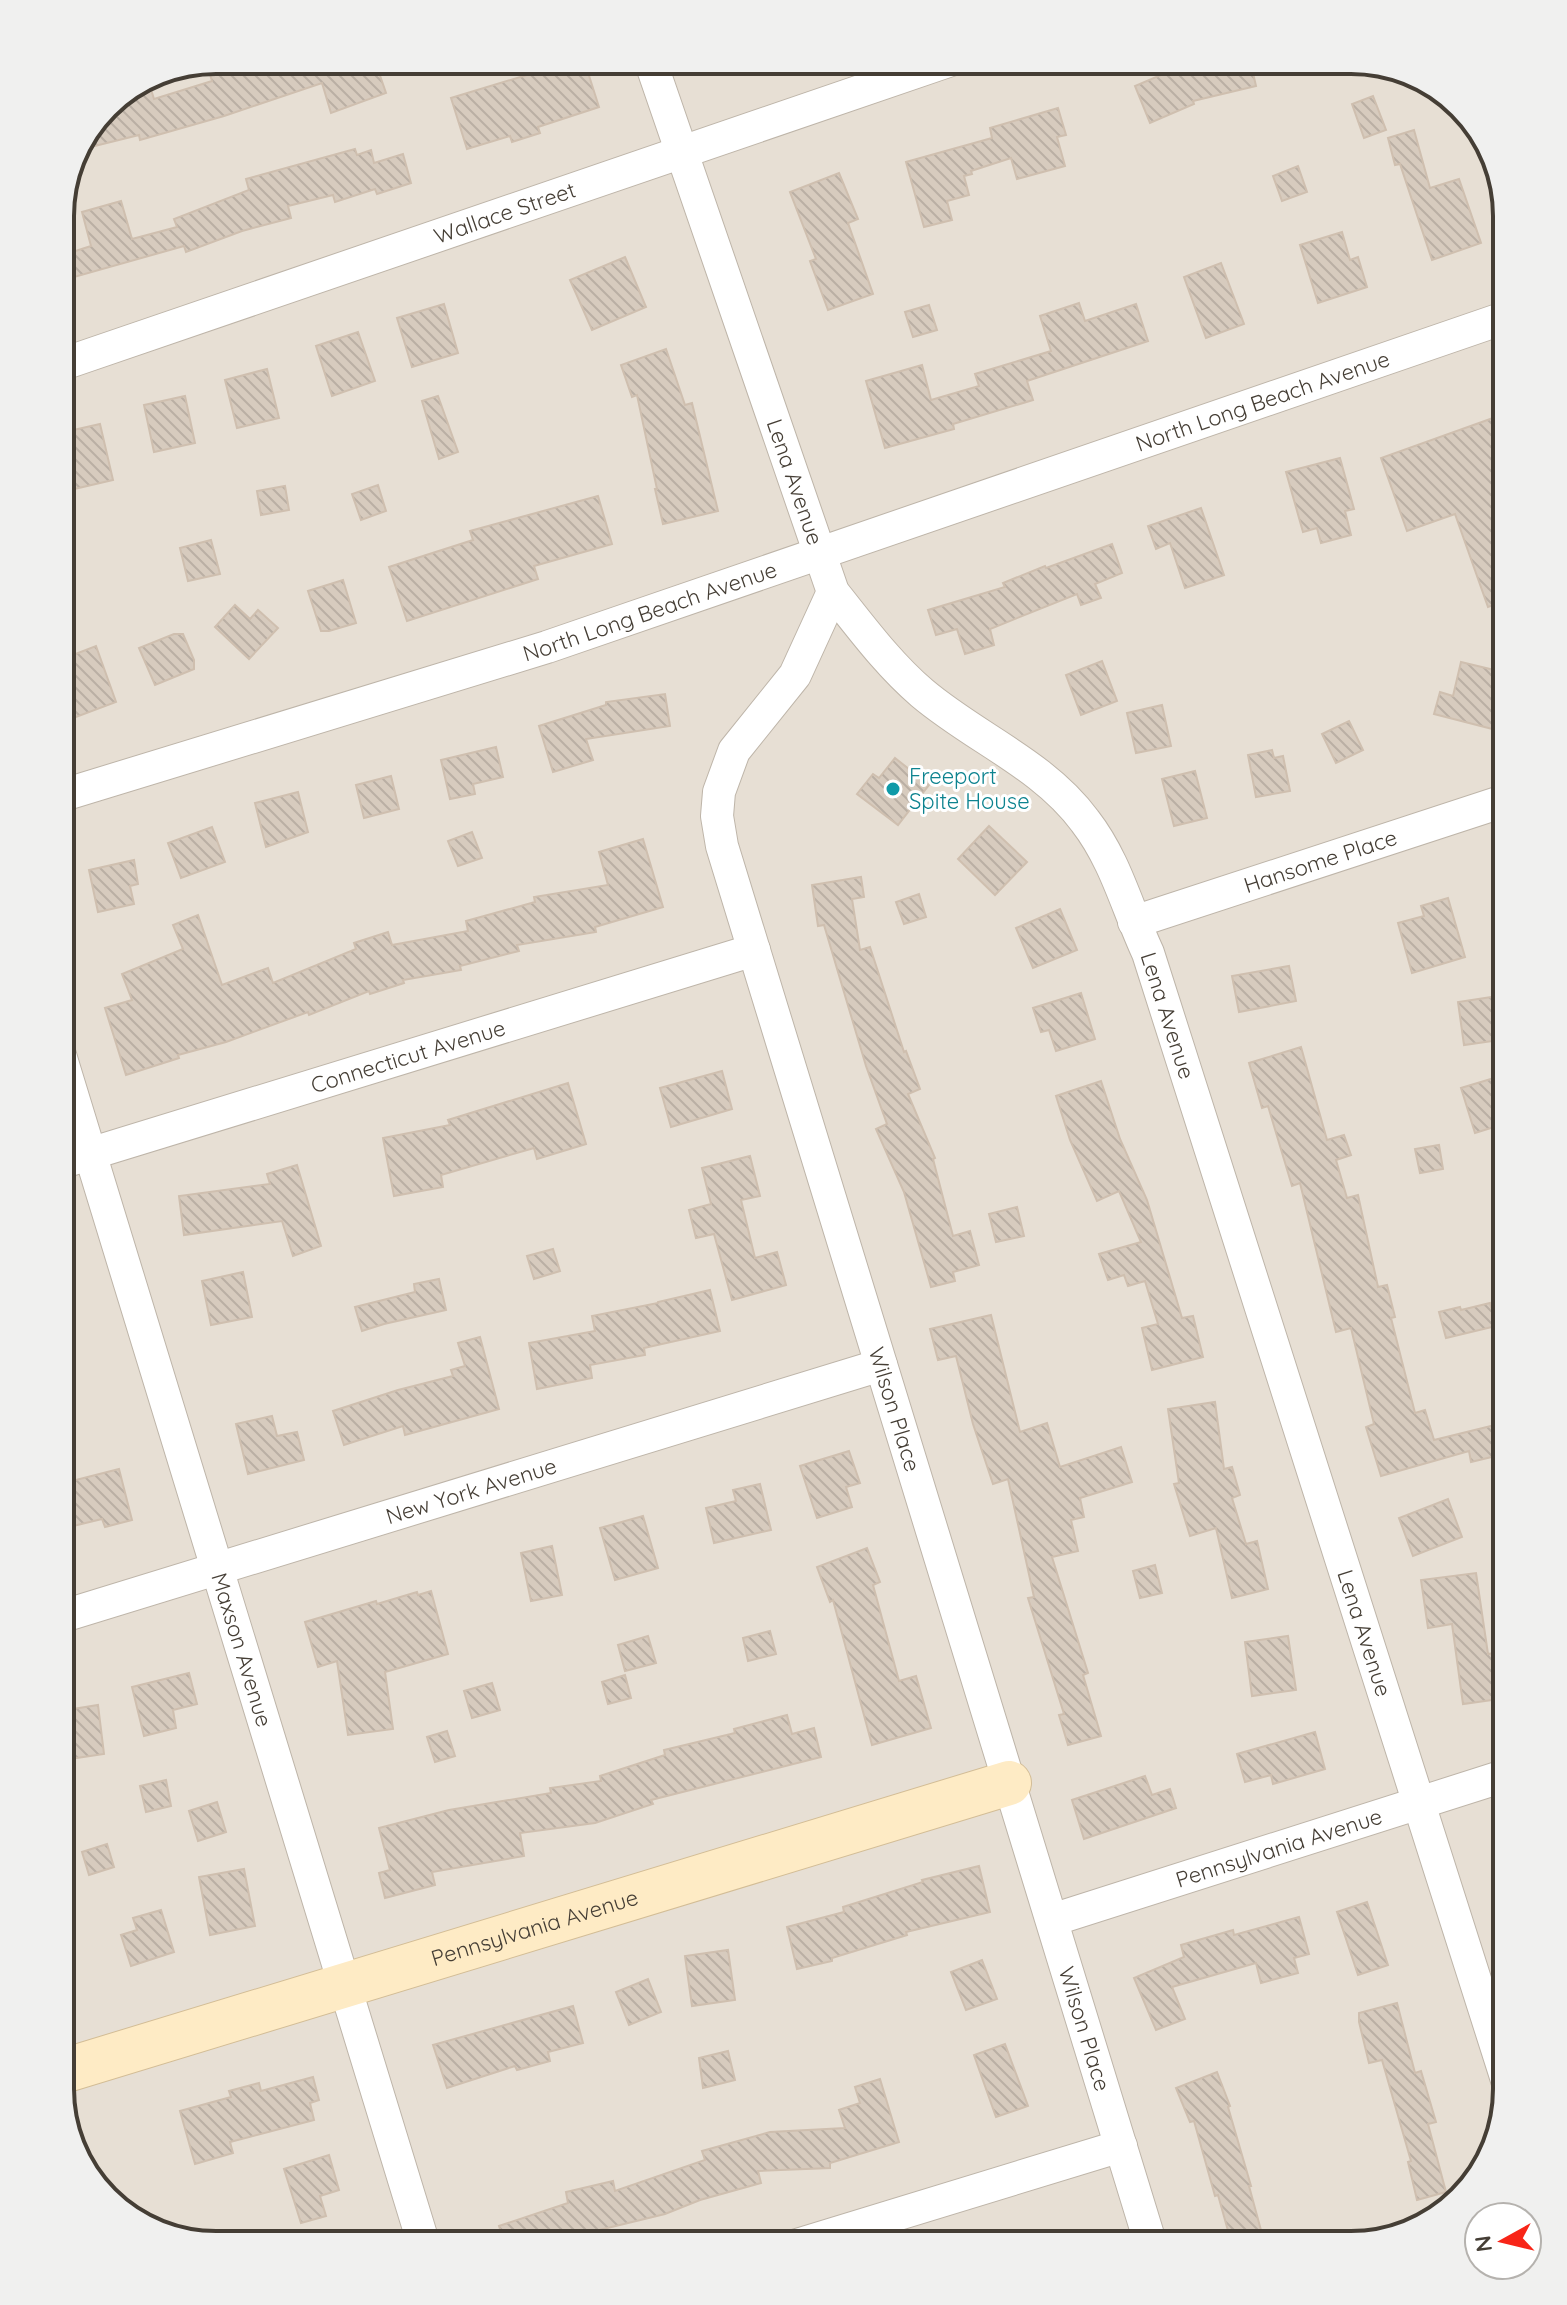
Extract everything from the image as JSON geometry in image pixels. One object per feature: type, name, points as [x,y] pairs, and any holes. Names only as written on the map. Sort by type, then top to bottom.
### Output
[{"type":"street","name":"Lena Avenue","points":[[655,74],[833,592],[885,656],[921,692],[964,724],[1018,757],[1067,799],[1085,820],[1111,861],[1148,953],[1493,2036]]},
{"type":"street","name":"Wallace Street","points":[[74,360],[910,74]]},
{"type":"street","name":"North Long Beach Avenue","points":[[74,792],[547,647],[1493,322]]},
{"type":"street","name":"Wilson Place","points":[[833,592],[795,675],[734,751],[719,792],[717,816],[722,846],[1147,2231]]},
{"type":"street","name":"Hansome Place","points":[[1134,922],[1493,805]]},
{"type":"street","name":"Connecticut Avenue","points":[[75,1158],[754,950]]},
{"type":"street","name":"Maxson Avenue","points":[[75,1158],[218,1569],[420,2231]]},
{"type":"street","name":"New York Avenue","points":[[74,1613],[881,1365]]},
{"type":"street","name":"Pennsylvania Avenue","points":[[1052,1920],[1493,1779]]},
{"type":"street","name":"Pennsylvania Avenue","points":[[74,2068],[1009,1783]]},
{"type":"street","points":[[843,2231],[1121,2146]]},
{"type":"shaded area","points":[[1360,74],[1397,82],[1430,98],[1458,122],[1474,145],[1488,179],[1493,216],[1493,2089],[1488,2126],[1474,2160],[1451,2189],[1422,2212],[1388,2226],[1351,2231],[207,2231],[170,2223],[137,2207],[109,2183],[93,2160],[79,2126],[74,2089],[74,207],[79,179],[89,153],[109,122],[145,93],[197,75]]},
{"type":"building","points":[[210,74],[379,74],[386,93],[331,113],[322,83],[140,140],[139,135],[92,147],[109,122],[145,93],[151,90],[154,99],[212,81]]},
{"type":"building","points":[[530,74],[588,74],[599,107],[538,127],[540,133],[512,142],[510,136],[467,149],[451,98]]},
{"type":"building","points":[[1163,74],[1253,74],[1256,86],[1193,101],[1194,104],[1150,123],[1135,86]]},
{"type":"building","points":[[1373,96],[1386,130],[1364,138],[1352,104]]},
{"type":"building","points":[[1058,108],[1066,135],[1057,137],[1065,166],[1017,179],[1011,158],[971,171],[972,174],[964,176],[969,195],[947,201],[952,220],[924,227],[906,162],[992,138],[990,128]]},
{"type":"building","points":[[1414,130],[1430,188],[1459,179],[1481,243],[1432,260],[1400,164],[1395,165],[1388,138]]},
{"type":"building","points":[[355,149],[357,155],[371,150],[374,163],[403,154],[411,183],[377,194],[375,189],[335,202],[333,195],[288,206],[291,218],[242,231],[186,252],[184,246],[74,277],[74,251],[91,246],[82,212],[121,201],[132,239],[177,227],[174,219],[249,190],[246,179]]},
{"type":"building","points":[[1298,166],[1307,192],[1282,201],[1273,176]]},
{"type":"building","points":[[839,173],[858,219],[848,223],[873,294],[828,310],[810,261],[816,259],[790,192]]},
{"type":"building","points":[[1342,232],[1350,260],[1358,257],[1367,287],[1318,303],[1300,245]]},
{"type":"building","points":[[625,257],[646,307],[592,330],[570,280]]},
{"type":"building","points":[[1221,263],[1244,324],[1206,338],[1184,277]]},
{"type":"building","points":[[1079,303],[1085,321],[1136,304],[1148,341],[1027,381],[1033,400],[953,424],[954,429],[885,448],[866,381],[922,365],[931,400],[979,386],[975,374],[1051,351],[1040,316]]},
{"type":"building","points":[[444,304],[458,353],[412,367],[397,318]]},
{"type":"building","points":[[929,305],[937,330],[913,337],[905,312]]},
{"type":"building","points":[[358,332],[375,381],[332,396],[316,346]]},
{"type":"building","points":[[666,349],[685,405],[692,403],[718,511],[663,524],[637,395],[632,397],[621,365]]},
{"type":"building","points":[[267,369],[279,418],[237,428],[225,380]]},
{"type":"building","points":[[185,396],[195,443],[154,452],[144,405]]},
{"type":"building","points":[[438,396],[458,452],[439,459],[422,401]]},
{"type":"building","points":[[1493,418],[1493,605],[1488,607],[1455,514],[1407,531],[1381,458]]},
{"type":"building","points":[[100,424],[113,480],[74,489],[74,430]]},
{"type":"building","points":[[1340,458],[1354,509],[1345,511],[1351,535],[1321,543],[1317,528],[1303,532],[1286,472]]},
{"type":"building","points":[[378,485],[386,511],[361,520],[352,494]]},
{"type":"building","points":[[285,486],[289,510],[261,515],[257,491]]},
{"type":"building","points":[[598,496],[612,544],[534,566],[538,579],[407,621],[389,567],[473,540],[470,531]]},
{"type":"building","points":[[1201,508],[1224,575],[1185,588],[1170,543],[1156,549],[1148,526]]},
{"type":"building","points":[[211,540],[220,574],[188,581],[180,548]]},
{"type":"building","points":[[1112,544],[1122,573],[1095,584],[1101,598],[1081,605],[1077,594],[990,629],[994,645],[965,654],[957,629],[936,635],[928,610],[1005,587],[1003,583],[1045,566]]},
{"type":"building","points":[[343,580],[356,623],[321,631],[308,591]]},
{"type":"building","points":[[235,605],[250,619],[258,610],[278,628],[249,659],[215,627]]},
{"type":"building","points":[[174,634],[183,634],[194,660],[194,669],[155,685],[139,648]]},
{"type":"building","points":[[96,646],[116,702],[74,718],[74,655]]},
{"type":"building","points":[[1102,661],[1117,701],[1081,715],[1066,675]]},
{"type":"building","points":[[1461,662],[1493,670],[1493,729],[1434,714],[1440,692],[1453,696]]},
{"type":"building","points":[[665,694],[670,726],[586,739],[593,760],[553,772],[539,726],[606,705],[606,702]]},
{"type":"building","points":[[1162,705],[1171,746],[1136,753],[1127,713]]},
{"type":"building","points":[[1349,721],[1363,750],[1336,763],[1322,734]]},
{"type":"building","points":[[496,747],[503,777],[473,784],[475,794],[450,799],[441,760]]},
{"type":"building","points":[[1272,750],[1274,758],[1283,756],[1290,791],[1256,797],[1248,755]]},
{"type":"building","name":"Freeport Spite House","points":[[895,758],[929,785],[898,825],[857,794],[873,774],[879,778]]},
{"type":"building","points":[[1195,771],[1207,818],[1174,826],[1162,779]]},
{"type":"building","points":[[391,776],[399,809],[364,818],[356,785]]},
{"type":"building","points":[[298,792],[308,832],[266,847],[255,803]]},
{"type":"building","points":[[989,826],[1027,862],[995,895],[958,859]]},
{"type":"building","points":[[212,827],[225,862],[181,878],[168,843]]},
{"type":"building","points":[[472,832],[482,858],[458,866],[448,841]]},
{"type":"building","points":[[643,839],[663,907],[595,927],[596,932],[517,945],[519,951],[460,966],[461,970],[403,980],[404,983],[370,994],[369,991],[309,1015],[308,1012],[126,1075],[105,1008],[132,1000],[122,974],[183,949],[173,925],[198,915],[222,985],[268,968],[273,983],[356,949],[354,943],[388,932],[392,945],[468,931],[466,921],[535,902],[534,897],[608,885],[599,852]]},
{"type":"building","points":[[134,860],[138,884],[130,886],[134,904],[98,912],[89,870]]},
{"type":"building","points":[[861,877],[864,897],[852,899],[860,950],[870,947],[904,1052],[920,1089],[908,1094],[935,1158],[953,1236],[970,1231],[979,1265],[953,1272],[955,1281],[931,1287],[904,1192],[876,1129],[887,1124],[866,1066],[824,925],[818,926],[812,885]]},
{"type":"building","points":[[919,894],[926,917],[904,924],[896,902]]},
{"type":"building","points":[[1448,898],[1465,957],[1412,973],[1398,923],[1424,916],[1421,906]]},
{"type":"building","points":[[1060,909],[1077,950],[1033,968],[1016,928]]},
{"type":"building","points":[[1289,966],[1296,1001],[1239,1012],[1232,976]]},
{"type":"building","points":[[1081,993],[1095,1039],[1056,1051],[1049,1030],[1041,1032],[1033,1008]]},
{"type":"building","points":[[1493,997],[1493,1041],[1464,1045],[1458,1002]]},
{"type":"building","points":[[1301,1047],[1327,1140],[1344,1135],[1351,1155],[1336,1160],[1347,1198],[1358,1195],[1378,1287],[1387,1285],[1395,1317],[1391,1318],[1415,1413],[1425,1410],[1434,1440],[1493,1425],[1493,1457],[1471,1462],[1469,1451],[1381,1476],[1366,1427],[1374,1424],[1351,1328],[1336,1332],[1300,1183],[1292,1186],[1268,1106],[1262,1108],[1249,1063]]},
{"type":"building","points":[[722,1071],[732,1109],[671,1127],[660,1088]]},
{"type":"building","points":[[1493,1078],[1493,1127],[1475,1133],[1461,1088]]},
{"type":"building","points":[[1101,1081],[1120,1139],[1147,1200],[1182,1318],[1193,1316],[1203,1357],[1152,1370],[1142,1328],[1158,1324],[1145,1281],[1128,1286],[1124,1275],[1108,1280],[1099,1254],[1141,1242],[1119,1191],[1097,1201],[1070,1140],[1056,1096]]},
{"type":"building","points":[[568,1083],[586,1144],[537,1159],[534,1148],[441,1175],[443,1187],[394,1196],[383,1138],[450,1125],[448,1120]]},
{"type":"building","points":[[1439,1145],[1443,1169],[1420,1173],[1415,1149]]},
{"type":"building","points":[[750,1156],[760,1196],[741,1200],[755,1258],[777,1252],[786,1285],[732,1300],[714,1234],[696,1238],[689,1210],[711,1204],[702,1168]]},
{"type":"building","points":[[297,1165],[321,1246],[293,1256],[282,1221],[184,1235],[179,1196],[270,1184],[267,1174]]},
{"type":"building","points":[[1017,1207],[1024,1236],[996,1242],[989,1214]]},
{"type":"building","points":[[553,1249],[560,1271],[534,1279],[527,1256]]},
{"type":"building","points":[[243,1272],[252,1317],[211,1325],[202,1281]]},
{"type":"building","points":[[439,1279],[446,1310],[362,1331],[355,1307],[415,1292],[414,1284]]},
{"type":"building","points":[[710,1290],[720,1331],[644,1348],[645,1355],[590,1365],[592,1378],[537,1389],[529,1343],[595,1331],[592,1316]]},
{"type":"building","points":[[1490,1303],[1493,1327],[1446,1338],[1439,1312],[1460,1307],[1461,1310]]},
{"type":"building","points":[[991,1315],[1020,1432],[1047,1423],[1060,1467],[1121,1447],[1132,1482],[1080,1498],[1084,1517],[1071,1520],[1078,1551],[1052,1557],[1088,1673],[1083,1675],[1101,1736],[1068,1745],[1059,1715],[1064,1714],[1028,1598],[1034,1597],[1008,1479],[993,1484],[973,1424],[956,1356],[938,1360],[930,1329]]},
{"type":"building","points":[[480,1337],[499,1409],[405,1435],[403,1426],[344,1445],[333,1411],[453,1376],[451,1370],[465,1366],[458,1343]]},
{"type":"building","points":[[1215,1402],[1224,1469],[1232,1467],[1240,1495],[1232,1498],[1246,1544],[1257,1541],[1268,1589],[1232,1598],[1216,1528],[1190,1536],[1174,1484],[1179,1483],[1168,1409]]},
{"type":"building","points":[[272,1416],[277,1436],[297,1432],[304,1460],[248,1474],[236,1424]]},
{"type":"building","points":[[849,1451],[860,1483],[846,1487],[852,1507],[817,1518],[800,1466]]},
{"type":"building","points":[[119,1469],[132,1520],[105,1527],[102,1519],[74,1526],[74,1480]]},
{"type":"building","points":[[760,1484],[771,1530],[714,1543],[706,1508],[736,1501],[733,1490]]},
{"type":"building","points":[[1448,1499],[1462,1537],[1413,1556],[1399,1518]]},
{"type":"building","points":[[643,1516],[658,1568],[615,1580],[600,1528]]},
{"type":"building","points":[[552,1546],[562,1595],[531,1601],[521,1553]]},
{"type":"building","points":[[867,1548],[880,1582],[873,1585],[899,1681],[916,1676],[931,1728],[872,1745],[833,1600],[830,1602],[817,1567]]},
{"type":"building","points":[[1155,1565],[1162,1593],[1140,1598],[1133,1571]]},
{"type":"building","points":[[1476,1573],[1488,1654],[1493,1653],[1493,1700],[1463,1704],[1452,1624],[1428,1628],[1421,1580]]},
{"type":"building","points":[[431,1591],[448,1654],[385,1672],[393,1729],[348,1735],[337,1661],[318,1667],[305,1622],[376,1601],[377,1604]]},
{"type":"building","points":[[770,1631],[776,1654],[748,1661],[743,1638]]},
{"type":"building","points":[[648,1636],[656,1663],[625,1671],[618,1645]]},
{"type":"building","points":[[1288,1636],[1296,1690],[1252,1696],[1245,1642]]},
{"type":"building","points":[[189,1673],[197,1704],[173,1710],[176,1728],[144,1736],[132,1687]]},
{"type":"building","points":[[625,1675],[631,1698],[608,1704],[602,1682]]},
{"type":"building","points":[[492,1683],[500,1710],[472,1718],[464,1691]]},
{"type":"building","points":[[98,1705],[104,1754],[74,1758],[74,1709]]},
{"type":"building","points":[[787,1715],[792,1734],[814,1728],[821,1757],[651,1800],[653,1804],[595,1823],[520,1833],[524,1856],[432,1872],[435,1885],[385,1898],[379,1873],[390,1870],[379,1828],[449,1810],[551,1793],[550,1788],[601,1781],[600,1776],[665,1755],[664,1750],[735,1733],[734,1729]]},
{"type":"building","points":[[447,1731],[455,1756],[435,1762],[427,1737]]},
{"type":"building","points":[[1315,1732],[1325,1769],[1273,1784],[1271,1775],[1245,1782],[1237,1754]]},
{"type":"building","points":[[1145,1776],[1152,1795],[1170,1789],[1176,1808],[1084,1839],[1072,1800]]},
{"type":"building","points":[[166,1780],[171,1806],[146,1812],[140,1786]]},
{"type":"building","points":[[217,1802],[226,1832],[198,1841],[189,1811]]},
{"type":"building","points":[[107,1844],[114,1867],[89,1875],[82,1852]]},
{"type":"building","points":[[979,1866],[990,1912],[906,1932],[907,1935],[832,1958],[832,1961],[797,1969],[787,1927],[844,1912],[843,1907],[922,1880]]},
{"type":"building","points":[[244,1869],[255,1926],[210,1935],[199,1877]]},
{"type":"building","points":[[1367,1902],[1388,1965],[1358,1975],[1337,1912]]},
{"type":"building","points":[[161,1910],[174,1952],[131,1966],[121,1935],[137,1930],[133,1918]]},
{"type":"building","points":[[1299,1917],[1309,1954],[1294,1958],[1298,1973],[1261,1983],[1256,1963],[1172,1987],[1185,2019],[1156,2030],[1134,1978],[1184,1957],[1181,1945],[1233,1930],[1234,1935]]},
{"type":"building","points":[[728,1950],[735,2000],[692,2006],[685,1956]]},
{"type":"building","points":[[982,1960],[997,1999],[966,2010],[951,1972]]},
{"type":"building","points":[[648,1979],[661,2012],[629,2025],[616,1992]]},
{"type":"building","points":[[1397,2003],[1415,2073],[1421,2071],[1436,2122],[1428,2124],[1446,2192],[1417,2200],[1408,2162],[1411,2161],[1382,2060],[1369,2063],[1359,2022],[1359,2013]]},
{"type":"building","points":[[573,2006],[583,2043],[548,2052],[550,2061],[517,2070],[515,2066],[447,2088],[433,2045]]},
{"type":"building","points":[[1005,2044],[1028,2106],[996,2117],[974,2055]]},
{"type":"building","points":[[728,2051],[735,2080],[703,2088],[699,2058]]},
{"type":"building","points":[[1217,2072],[1230,2106],[1261,2231],[1228,2231],[1194,2121],[1190,2122],[1176,2088]]},
{"type":"building","points":[[313,2077],[319,2100],[310,2103],[314,2120],[230,2142],[233,2153],[195,2164],[180,2111],[231,2097],[229,2091],[259,2083],[261,2091]]},
{"type":"building","points":[[880,2079],[899,2142],[830,2163],[830,2168],[758,2171],[761,2183],[700,2200],[665,2214],[595,2231],[501,2231],[499,2226],[568,2203],[566,2192],[613,2181],[615,2191],[705,2160],[702,2151],[770,2132],[845,2128],[839,2110],[860,2103],[855,2087]]},
{"type":"building","points":[[329,2155],[339,2190],[320,2196],[326,2216],[301,2223],[284,2169]]},
{"type":"place","name":"Freeport Spite House","points":[[893,789]]}]
